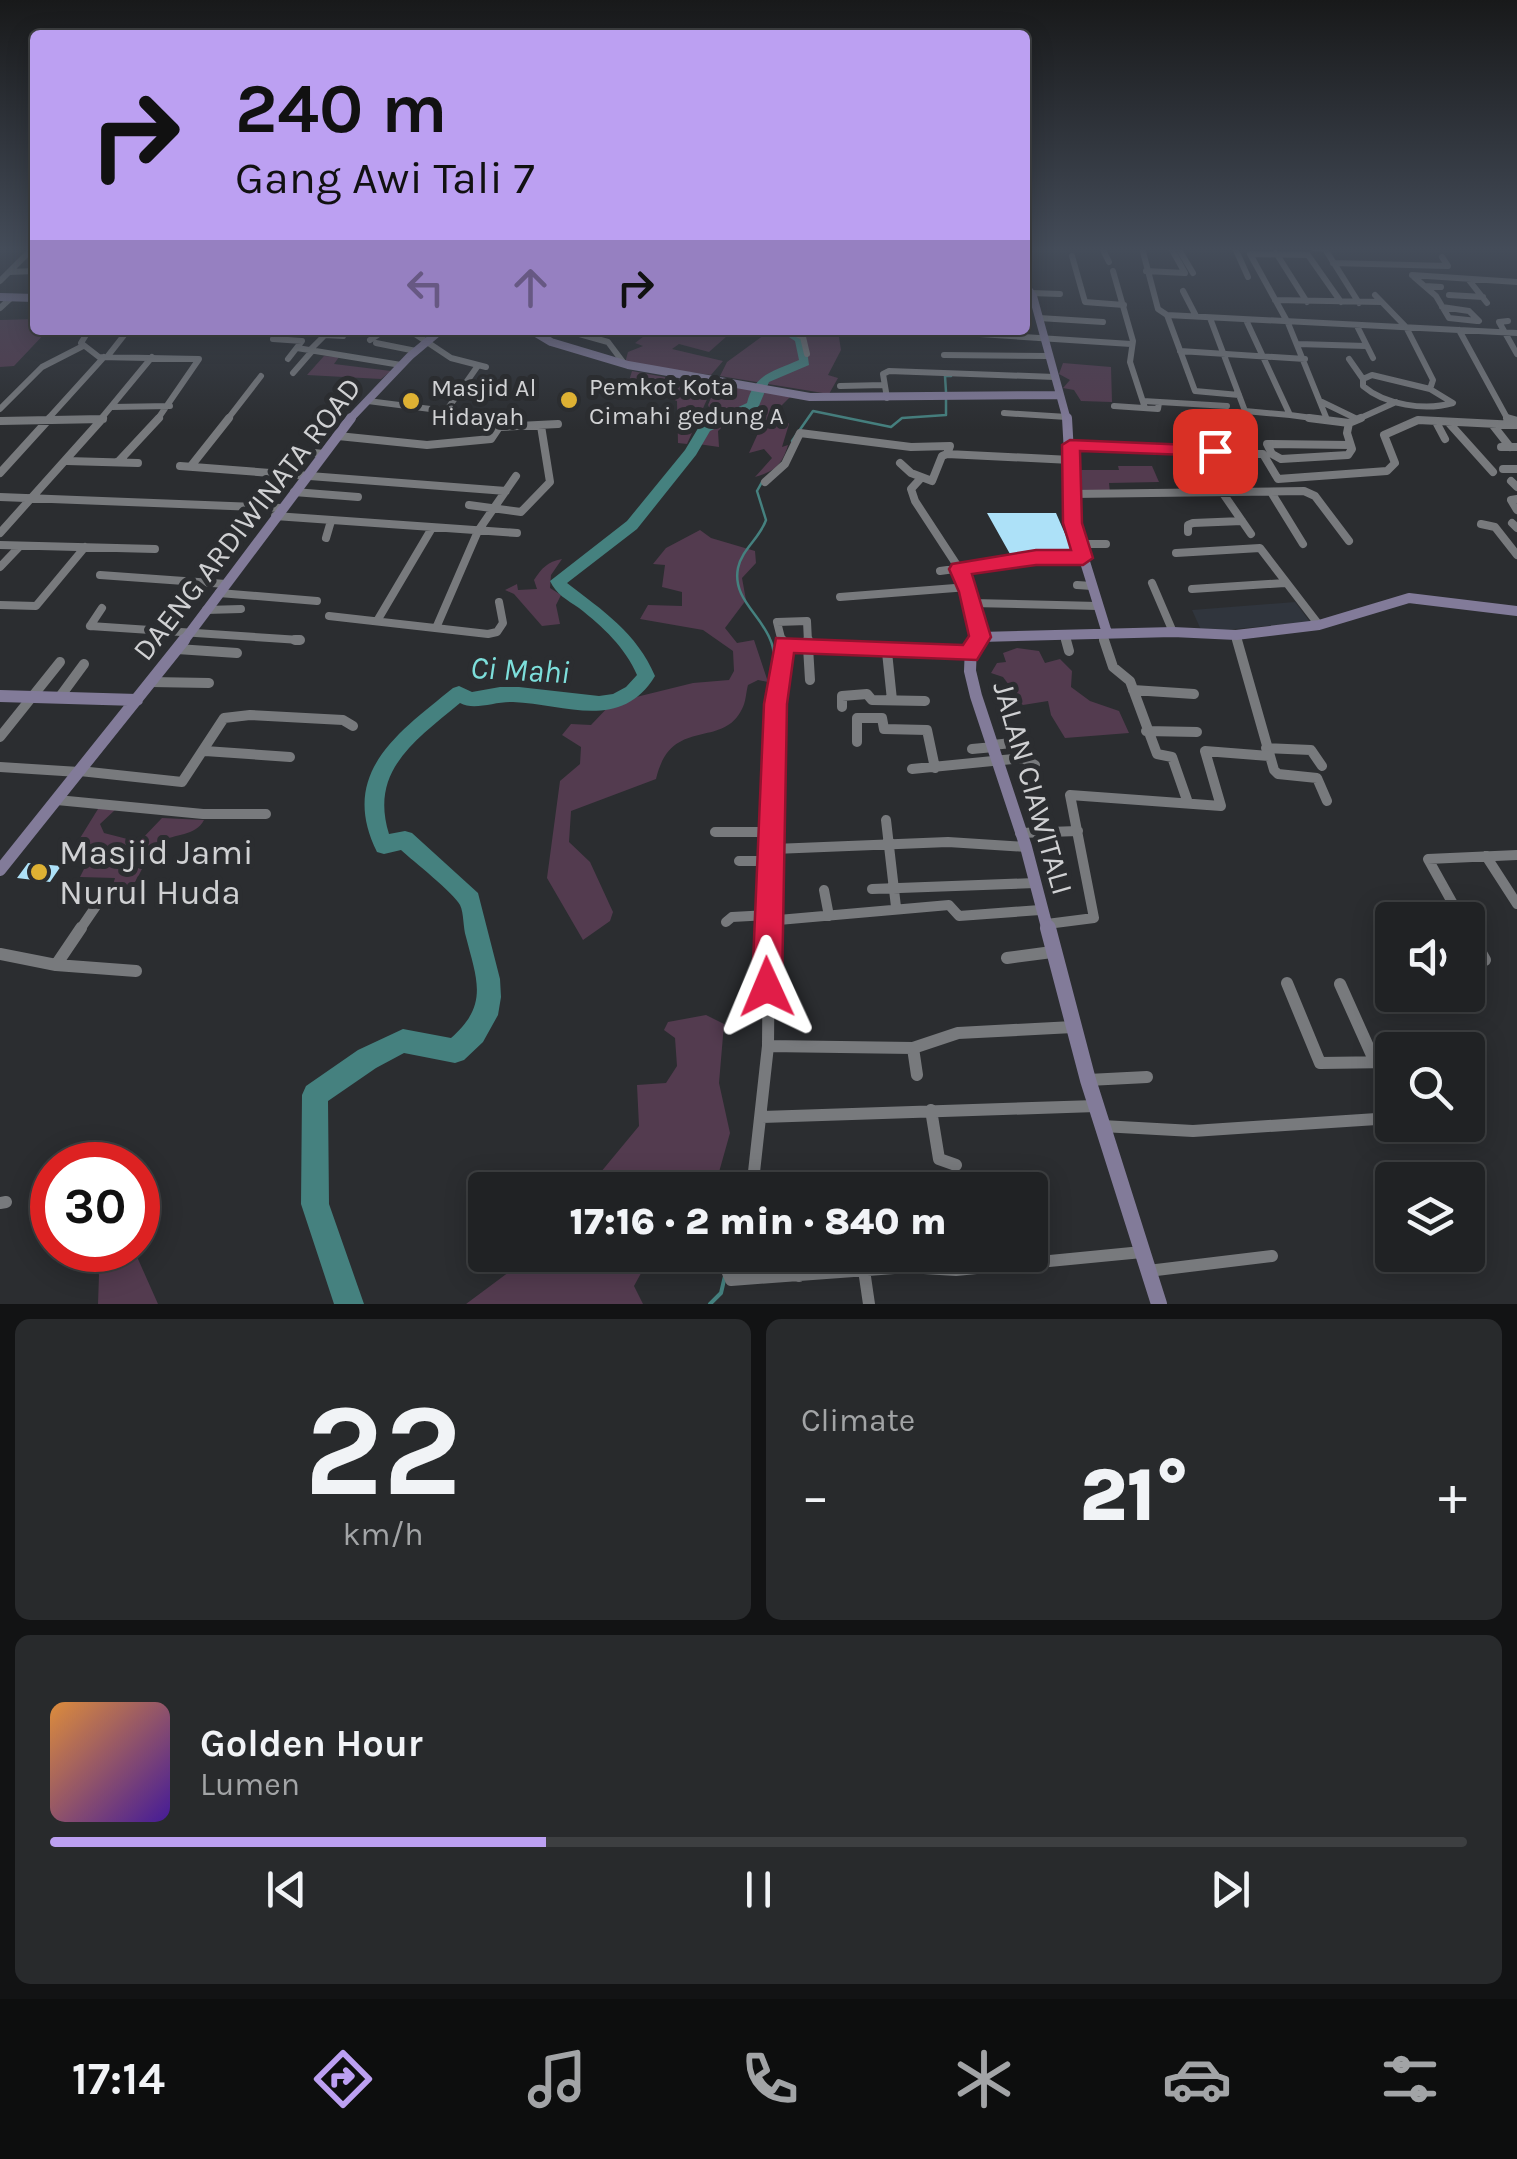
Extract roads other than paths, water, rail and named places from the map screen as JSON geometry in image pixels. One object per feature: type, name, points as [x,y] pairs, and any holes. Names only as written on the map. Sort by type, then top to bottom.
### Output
[{"type":"main road","points":[[1035,309],[1060,396],[1070,414],[1072,523],[1104,634]]},
{"type":"main road","name":"DAENG ARDIWINATA ROAD","points":[[0,870],[210,610],[277,511],[401,365],[434,335]]},
{"type":"main road","points":[[541,335],[556,344],[618,362],[810,396],[1060,396]]},
{"type":"main road","name":"JALAN CIAWITALI","points":[[1159,1304],[1088,1080],[1023,840],[972,680],[969,654],[980,637],[1173,632],[1236,635],[1318,626],[1399,599],[1517,610]]},
{"type":"main road","points":[[0,696],[137,700]]},
{"type":"street","points":[[1125,309],[1130,362],[1144,405]]},
{"type":"street","points":[[1159,309],[1167,315],[1210,318],[1517,333]]},
{"type":"street","points":[[1192,309],[1196,316]]},
{"type":"street","points":[[1281,309],[1305,358],[1326,418]]},
{"type":"street","points":[[1349,358],[1363,379],[1364,389],[1372,395],[1441,407],[1452,403],[1432,384],[1406,327],[1388,309]]},
{"type":"street","points":[[1443,309],[1449,318],[1479,321],[1469,310],[1454,309]]},
{"type":"street","points":[[1167,315],[1198,392],[1239,395]]},
{"type":"street","points":[[1039,318],[1103,322]]},
{"type":"street","points":[[1210,318],[1245,411],[1352,421],[1396,402]]},
{"type":"street","points":[[1246,320],[1290,415]]},
{"type":"street","points":[[1508,321],[1499,321],[1517,354]]},
{"type":"street","points":[[1357,326],[1374,358]]},
{"type":"street","points":[[1459,330],[1507,418],[1517,423]]},
{"type":"street","points":[[0,409],[42,367],[83,346],[87,335]]},
{"type":"street","points":[[0,470],[124,335]]},
{"type":"street","points":[[293,374],[324,335]]},
{"type":"street","points":[[339,335],[343,336]]},
{"type":"street","points":[[379,335],[373,341],[416,351]]},
{"type":"street","points":[[420,335],[429,339],[443,356],[486,368]]},
{"type":"street","points":[[556,344],[562,335]]},
{"type":"street","points":[[584,335],[608,342],[618,362]]},
{"type":"street","points":[[796,335],[804,340],[808,354]]},
{"type":"street","points":[[990,335],[1131,344]]},
{"type":"street","points":[[273,340],[302,340],[288,359]]},
{"type":"street","points":[[1298,344],[1366,346]]},
{"type":"street","points":[[83,346],[103,357],[198,357],[165,406],[118,462]]},
{"type":"street","points":[[297,348],[401,365]]},
{"type":"street","points":[[1180,351],[1305,358]]},
{"type":"street","points":[[944,355],[1048,356]]},
{"type":"street","points":[[0,532],[67,461],[152,356]]},
{"type":"street","points":[[907,360],[907,372]]},
{"type":"street","points":[[368,402],[446,411],[477,367]]},
{"type":"street","points":[[887,398],[884,372],[1055,377]]},
{"type":"street","points":[[1363,379],[1379,374],[1415,384],[1432,384]]},
{"type":"street","points":[[190,466],[262,376]]},
{"type":"street","points":[[840,386],[884,385]]},
{"type":"street","points":[[1372,395],[1376,408]]},
{"type":"street","points":[[1114,406],[1160,408],[1160,402],[1228,406]]},
{"type":"street","points":[[1322,402],[1352,421]]},
{"type":"street","points":[[112,407],[165,406]]},
{"type":"street","points":[[1032,409],[1043,411],[1042,415]]},
{"type":"street","points":[[1004,413],[1070,414]]},
{"type":"street","points":[[0,421],[102,419]]},
{"type":"street","points":[[1215,451],[1209,438],[1212,436],[1242,436],[1275,478],[1390,469],[1395,463],[1384,435],[1411,420],[1517,423]]},
{"type":"street","points":[[1350,445],[1267,444],[1272,454],[1281,459],[1352,454],[1352,421]]},
{"type":"street","points":[[1436,422],[1444,438]]},
{"type":"street","points":[[1449,423],[1493,472]]},
{"type":"street","points":[[338,436],[458,444],[491,439],[499,427],[558,424]]},
{"type":"street","points":[[1492,424],[1509,447]]},
{"type":"street","points":[[469,505],[524,512],[550,482],[541,426]]},
{"type":"street","points":[[765,482],[785,464],[800,433],[911,446],[950,446],[947,454]]},
{"type":"street","points":[[1154,434],[1161,448]]},
{"type":"street","points":[[1070,445],[1259,454]]},
{"type":"street","points":[[293,451],[324,454]]},
{"type":"street","points":[[900,464],[921,478],[934,481],[942,456],[947,454],[1012,453],[1071,460]]},
{"type":"street","points":[[67,461],[138,463]]},
{"type":"street","points":[[180,466],[506,490]]},
{"type":"street","points":[[1503,469],[1517,469]]},
{"type":"street","points":[[436,628],[478,531],[516,476]]},
{"type":"street","points":[[921,478],[911,490],[917,508],[968,587],[980,637]]},
{"type":"street","points":[[294,492],[358,497]]},
{"type":"street","points":[[1222,492],[1251,534]]},
{"type":"street","points":[[1271,492],[1303,544]]},
{"type":"street","points":[[1072,494],[1311,493],[1349,542]]},
{"type":"street","points":[[0,499],[228,505],[331,522],[517,533]]},
{"type":"street","points":[[1514,500],[1517,510]]},
{"type":"street","points":[[1188,532],[1188,525],[1194,523],[1242,521]]},
{"type":"street","points":[[326,538],[331,522]]},
{"type":"street","points":[[1480,524],[1495,526],[1517,555]]},
{"type":"street","points":[[377,621],[432,528]]},
{"type":"street","points":[[1079,544],[1106,544]]},
{"type":"street","points":[[0,545],[156,549]]},
{"type":"street","points":[[0,566],[20,546]]},
{"type":"street","points":[[0,605],[36,606],[85,548]]},
{"type":"street","points":[[1176,553],[1263,550],[1318,626]]},
{"type":"street","points":[[940,571],[1036,558],[1083,558]]},
{"type":"street","points":[[100,575],[317,601]]},
{"type":"street","points":[[1152,583],[1173,632]]},
{"type":"street","points":[[1192,589],[1285,583]]},
{"type":"street","points":[[1077,586],[1092,586]]},
{"type":"street","points":[[840,597],[968,587]]},
{"type":"street","points":[[329,616],[492,633],[503,623],[499,602]]},
{"type":"street","points":[[972,602],[1098,606]]},
{"type":"street","points":[[102,608],[90,626],[300,640]]},
{"type":"street","points":[[210,610],[242,609]]},
{"type":"street","points":[[754,1172],[768,1046],[767,918],[774,832],[776,704],[784,644],[777,622],[806,620],[810,680]]},
{"type":"street","points":[[1104,634],[1113,667],[1129,679],[1158,755],[1172,757],[1186,800]]},
{"type":"street","points":[[1065,635],[1068,651]]},
{"type":"street","points":[[1236,635],[1267,752],[1278,774],[1316,778],[1327,802]]},
{"type":"street","points":[[784,644],[969,654]]},
{"type":"street","points":[[177,649],[237,653]]},
{"type":"street","points":[[888,652],[892,700]]},
{"type":"street","points":[[0,736],[60,662]]},
{"type":"street","points":[[59,698],[84,664]]},
{"type":"street","points":[[150,682],[209,684]]},
{"type":"street","points":[[1133,690],[1194,694]]},
{"type":"street","points":[[842,707],[842,696],[867,694],[872,700],[873,716]]},
{"type":"street","points":[[872,700],[925,701]]},
{"type":"street","points":[[0,767],[179,783],[187,779],[224,718],[250,715],[343,720],[354,726]]},
{"type":"street","points":[[857,742],[857,718],[882,718],[884,729],[928,730],[935,768]]},
{"type":"street","points":[[1146,731],[1197,732]]},
{"type":"street","points":[[912,769],[935,768],[1020,742]]},
{"type":"street","points":[[972,748],[1024,758],[1034,765]]},
{"type":"street","points":[[726,922],[732,917],[828,916],[948,904],[959,916],[1094,918],[1068,798],[1073,794],[1220,806],[1205,751],[1311,750],[1322,766]]},
{"type":"street","points":[[204,752],[290,757]]},
{"type":"street","points":[[57,800],[203,814],[266,814]]},
{"type":"street","points":[[886,820],[896,907]]},
{"type":"street","points":[[739,861],[890,843],[1023,840],[1078,831]]},
{"type":"street","points":[[715,832],[774,832]]},
{"type":"street","points":[[1452,902],[1428,859],[1517,854]]},
{"type":"street","points":[[1486,856],[1517,904]]},
{"type":"street","points":[[872,889],[1035,883]]},
{"type":"street","points":[[824,890],[828,916]]},
{"type":"street","points":[[56,966],[105,893]]},
{"type":"street","points":[[1007,958],[1052,952]]},
{"type":"street","points":[[0,954],[56,966],[136,971]]},
{"type":"street","points":[[1287,983],[1320,1063],[1375,1062]]},
{"type":"street","points":[[1340,984],[1375,1046]]},
{"type":"street","points":[[768,1046],[913,1048],[958,1032],[1073,1027]]},
{"type":"street","points":[[913,1048],[916,1075]]},
{"type":"street","points":[[1088,1080],[1147,1078]]},
{"type":"street","points":[[761,1117],[1096,1106]]},
{"type":"street","points":[[931,1110],[939,1158],[956,1164]]},
{"type":"street","points":[[1102,1126],[1193,1131],[1375,1119]]},
{"type":"street","points":[[1048,1261],[1142,1252]]},
{"type":"street","points":[[1148,1270],[1272,1256]]},
{"type":"street","points":[[728,1272],[731,1280],[842,1272]]},
{"type":"street","points":[[799,1272],[799,1276]]},
{"type":"street","points":[[864,1272],[869,1304]]},
{"type":"waterway","name":"Ci Mahi","points":[[349,1304],[315,1204],[315,1095],[367,1059],[403,1041],[455,1051],[475,1033],[486,1015],[490,997],[470,900],[405,840],[384,845],[374,805],[380,772],[399,745],[459,693],[469,700],[519,694],[599,704],[633,692],[646,676],[632,649],[558,581],[632,525],[691,452],[705,428],[753,405],[759,385],[765,380],[805,362],[801,339],[793,335]]},
{"type":"waterway","points":[[946,392],[945,376],[951,376]]},
{"type":"waterway","points":[[792,441],[813,411],[891,427],[902,418],[946,415],[946,400]]},
{"type":"waterway","points":[[762,482],[757,491],[766,520],[740,561],[737,579],[743,597],[772,644],[773,679]]},
{"type":"waterway","points":[[710,1304],[721,1293],[725,1276]]},
{"type":"place","name":"Pemkot Kota Cimahi gedung A","points":[[569,400]]},
{"type":"place","name":"Masjid Al Hidayah","points":[[411,401]]},
{"type":"place","name":"Masjid Jami Nurul Huda","points":[[39,872]]}]
